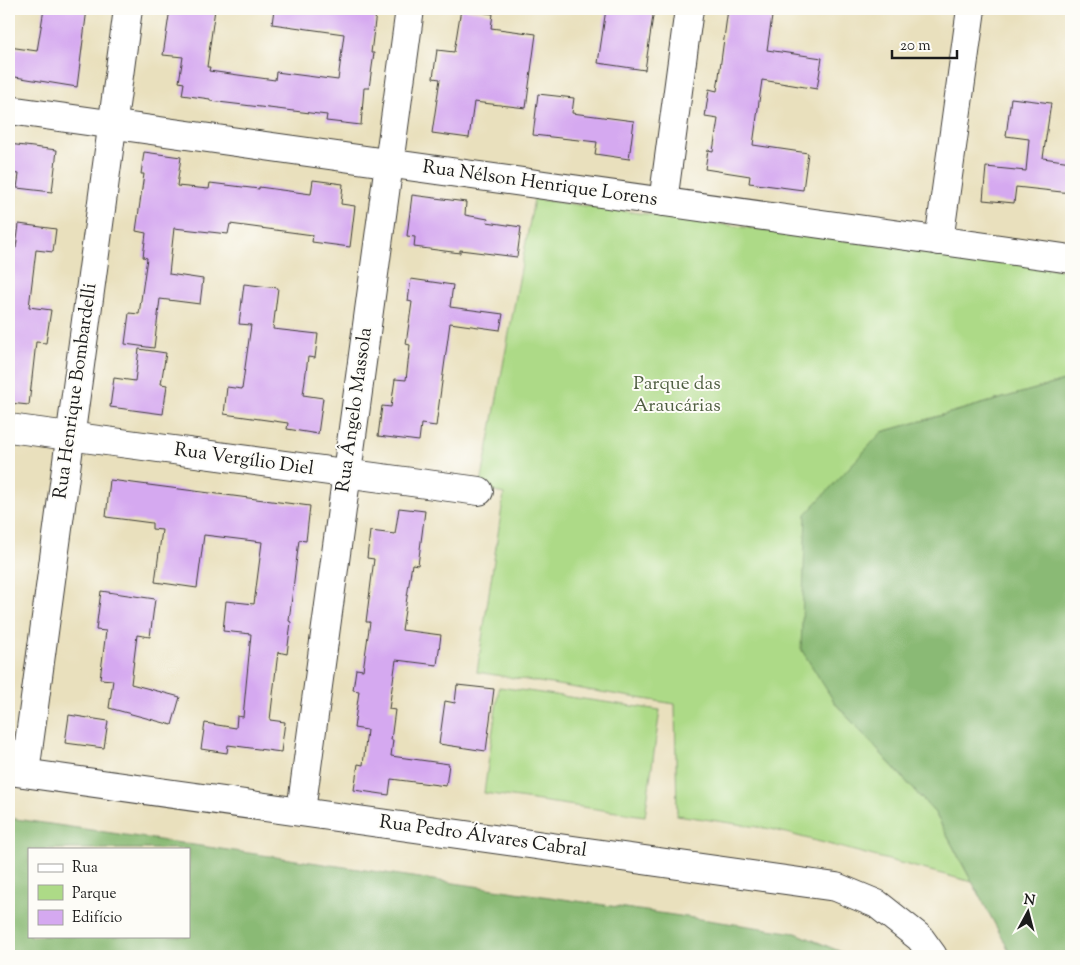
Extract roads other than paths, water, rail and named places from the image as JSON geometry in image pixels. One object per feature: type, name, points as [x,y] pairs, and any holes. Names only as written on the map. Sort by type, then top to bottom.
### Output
[{"type":"street","name":"Rua Henrique Bombardelli","points":[[17,772],[70,436],[128,9]]},
{"type":"street","name":"Rua Ângelo Massola","points":[[301,811],[410,9]]},
{"type":"street","points":[[663,202],[689,9]]},
{"type":"street","points":[[940,241],[971,9]]},
{"type":"street","name":"Rua Nélson Henrique Lorens","points":[[9,110],[1071,259]]},
{"type":"street","name":"Rua Vergílio Diel","points":[[9,428],[479,491]]},
{"type":"street","name":"Rua Pedro Álvares Cabral","points":[[17,772],[836,887],[878,904],[920,938],[933,956]]},
{"type":"park label","name":"Parque das Araucárias","points":[[677,395]]}]
